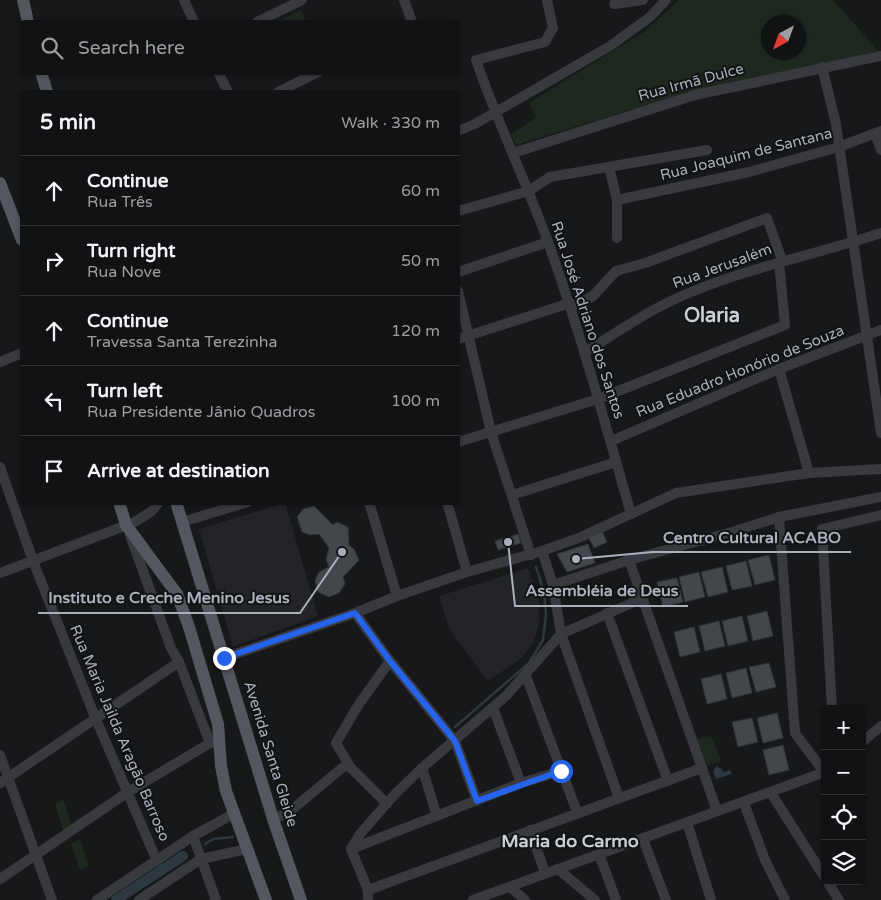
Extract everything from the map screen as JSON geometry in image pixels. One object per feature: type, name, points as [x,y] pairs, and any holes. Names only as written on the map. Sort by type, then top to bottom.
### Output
[{"type":"main road","points":[[23,0],[28,20]]},
{"type":"main road","points":[[42,75],[46,90]]},
{"type":"main road","points":[[0,183],[20,235]]},
{"type":"main road","points":[[120,505],[126,525],[177,594],[189,627],[218,724],[214,741],[226,791],[266,900]]},
{"type":"main road","name":"Avenida Santa Gleide","points":[[177,505],[273,819],[301,900]]},
{"type":"street","points":[[184,0],[193,20]]},
{"type":"street","points":[[261,20],[302,0]]},
{"type":"street","points":[[404,0],[411,20]]},
{"type":"street","name":"Rua José Adriano dos Santos","points":[[547,0],[553,28],[546,42],[476,60],[493,112],[529,191],[570,306],[631,514]]},
{"type":"street","points":[[614,4],[643,0]]},
{"type":"street","points":[[460,130],[610,46],[650,17],[666,0]]},
{"type":"street","name":"Rua Irmã Dulce","points":[[513,153],[694,95],[822,67],[881,57]]},
{"type":"street","points":[[822,67],[839,146],[881,433]]},
{"type":"street","points":[[220,75],[227,90]]},
{"type":"street","points":[[282,90],[312,75]]},
{"type":"street","points":[[878,133],[881,150]]},
{"type":"street","name":"Rua Joaquim de Santana","points":[[617,200],[734,176],[878,133]]},
{"type":"street","points":[[460,211],[529,191],[550,177],[707,150]]},
{"type":"street","points":[[609,167],[617,200],[617,238]]},
{"type":"street","points":[[460,338],[570,306],[593,296],[616,271],[768,218],[781,261],[786,324],[598,400],[460,441]]},
{"type":"street","name":"Rua Jerusalém","points":[[584,353],[670,301],[781,261],[881,233]]},
{"type":"street","points":[[460,271],[548,242]]},
{"type":"street","points":[[460,300],[491,432],[530,555]]},
{"type":"street","name":"Rua Eduadro Honório de Souza","points":[[611,441],[778,370],[881,330]]},
{"type":"street","points":[[0,362],[20,354]]},
{"type":"street","points":[[778,370],[809,473]]},
{"type":"street","points":[[512,495],[616,462]]},
{"type":"street","name":"Rua Maria Jailda Aragão Barroso","points":[[0,466],[33,561],[95,718],[157,861]]},
{"type":"street","points":[[224,658],[467,572],[530,555],[581,537],[682,492],[809,473],[881,469]]},
{"type":"street","points":[[553,585],[629,560],[732,532],[778,517],[881,497]]},
{"type":"street","points":[[0,573],[126,525],[144,517],[156,505]]},
{"type":"street","points":[[182,522],[238,505]]},
{"type":"street","points":[[369,505],[397,596]]},
{"type":"street","points":[[448,505],[467,572]]},
{"type":"street","points":[[832,705],[822,528],[881,515]]},
{"type":"street","points":[[778,517],[795,733],[821,767]]},
{"type":"street","points":[[0,879],[35,853],[128,792],[214,741],[171,648],[126,525]]},
{"type":"street","points":[[542,551],[553,585],[561,634],[619,798]]},
{"type":"street","points":[[629,560],[641,600],[717,811]]},
{"type":"street","points":[[351,850],[360,834],[422,768],[493,708],[526,676],[561,634],[641,600]]},
{"type":"street","points":[[355,613],[390,661],[455,741],[477,801]]},
{"type":"street","points":[[608,613],[668,780]]},
{"type":"street","points":[[387,804],[347,764],[348,761],[336,742],[358,704],[390,661]]},
{"type":"street","points":[[4,780],[179,662]]},
{"type":"street","points":[[526,676],[577,812]]},
{"type":"street","points":[[493,708],[521,783]]},
{"type":"street","points":[[866,739],[881,726]]},
{"type":"street","points":[[0,755],[4,780],[35,853],[52,900]]},
{"type":"street","points":[[273,819],[288,813],[347,764]]},
{"type":"street","points":[[422,768],[437,816]]},
{"type":"street","points":[[351,850],[368,895],[577,812],[702,768]]},
{"type":"street","points":[[351,850],[521,783],[561,771]]},
{"type":"street","points":[[473,900],[821,774]]},
{"type":"street","points":[[771,793],[821,872]]},
{"type":"street","points":[[744,803],[764,860],[785,900]]},
{"type":"street","points":[[97,900],[193,836],[235,813]]},
{"type":"street","points":[[686,822],[712,900]]},
{"type":"street","points":[[530,830],[545,873]]},
{"type":"street","points":[[193,836],[216,900]]},
{"type":"street","points":[[642,839],[666,900]]},
{"type":"street","points":[[139,900],[201,859],[247,849]]},
{"type":"street","points":[[599,854],[616,900]]},
{"type":"street","points":[[558,869],[595,900]]},
{"type":"street","points":[[830,885],[839,900]]},
{"type":"street","points":[[510,887],[525,900]]},
{"type":"shaded area","points":[[679,0],[833,0],[878,51],[630,110],[516,145],[511,134],[536,118],[529,103],[645,31]]},
{"type":"shaded area","points":[[301,10],[305,20],[280,20]]},
{"type":"shaded area","points":[[278,505],[286,505],[318,616],[233,647],[199,529]]},
{"type":"shaded area","points":[[528,568],[539,601],[539,624],[534,641],[522,658],[488,681],[450,630],[439,596]]},
{"type":"shaded area","points":[[711,735],[721,761],[707,766],[697,740]]},
{"type":"shaded area","points":[[716,766],[722,769],[723,772],[730,770],[732,774],[716,779],[713,771]]},
{"type":"shaded area","points":[[63,799],[72,826],[63,830],[55,804]]},
{"type":"shaded area","points":[[80,839],[89,866],[80,870],[71,844]]},
{"type":"building","points":[[314,506],[333,525],[337,522],[348,527],[349,545],[354,549],[359,560],[343,577],[345,584],[339,593],[329,597],[318,592],[315,580],[319,572],[329,567],[326,560],[329,548],[319,534],[310,535],[302,532],[297,517],[303,509]]},
{"type":"building","points":[[602,531],[607,542],[594,548],[589,538]]},
{"type":"building","points":[[518,534],[521,543],[498,550],[495,541]]},
{"type":"building","points":[[588,544],[595,563],[567,572],[557,554]]},
{"type":"building","points":[[769,555],[775,580],[755,585],[748,560]]},
{"type":"building","points":[[746,561],[752,586],[732,590],[726,566]]},
{"type":"building","points":[[722,567],[728,592],[708,597],[701,572]]},
{"type":"building","points":[[699,572],[705,597],[685,602],[679,577]]},
{"type":"building","points":[[677,578],[683,602],[663,607],[657,582]]},
{"type":"building","points":[[767,611],[773,636],[753,641],[747,616]]},
{"type":"building","points":[[742,616],[748,641],[728,646],[722,621]]},
{"type":"building","points":[[719,621],[725,646],[705,651],[699,626]]},
{"type":"building","points":[[694,627],[700,652],[680,657],[674,632]]},
{"type":"building","points":[[769,663],[776,687],[756,692],[749,667]]},
{"type":"building","points":[[746,668],[752,693],[732,698],[726,673]]},
{"type":"building","points":[[721,674],[727,699],[707,704],[701,679]]},
{"type":"building","points":[[777,713],[783,738],[763,743],[757,718]]},
{"type":"building","points":[[752,718],[758,742],[738,747],[732,722]]},
{"type":"building","points":[[783,745],[789,770],[769,775],[763,750]]},
{"type":"waterway","points":[[455,727],[529,663],[543,640],[546,614],[544,592],[536,567]]},
{"type":"waterway","points":[[205,844],[213,839],[233,837]]},
{"type":"waterway","points":[[116,900],[183,856]]},
{"type":"place","name":"Assembléia de Deus","points":[[508,542]]},
{"type":"place","name":"Instituto e Creche Menino Jesus","points":[[342,552]]},
{"type":"place","name":"Centro Cultural ACABO","points":[[576,559]]},
{"type":"district","name":"Olaria","points":[[712,315]]},
{"type":"district","name":"Maria do Carmo","points":[[570,841]]},
{"type":"route","points":[[224,658],[355,613],[390,661],[455,741],[477,801],[521,783],[561,771]]}]
